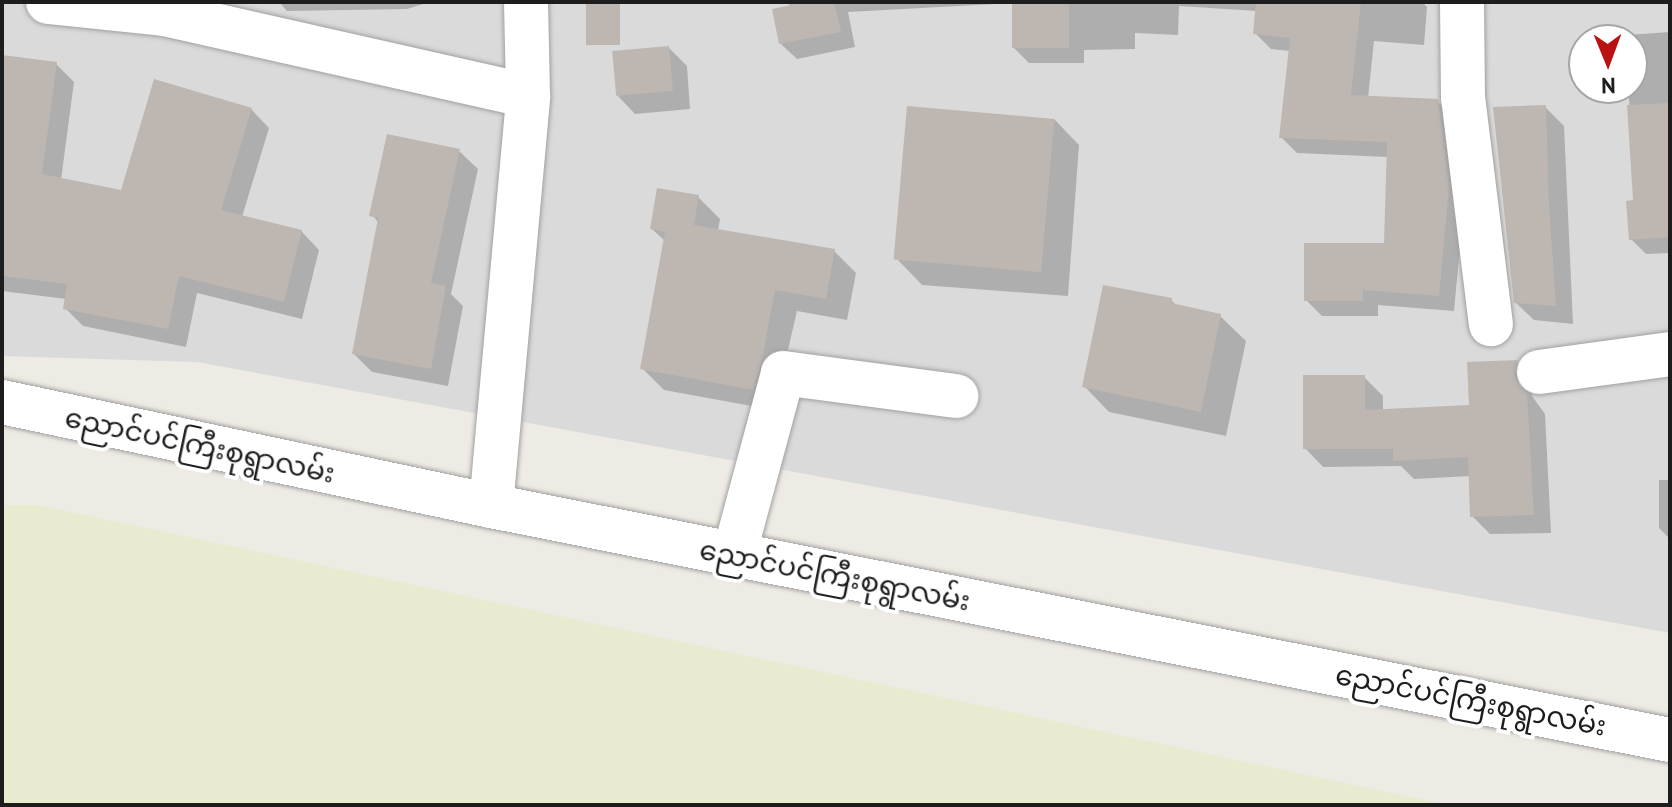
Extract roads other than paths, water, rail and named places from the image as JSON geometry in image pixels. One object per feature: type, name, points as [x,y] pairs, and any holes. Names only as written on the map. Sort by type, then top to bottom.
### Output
[{"type":"street","points":[[48,2],[165,8],[528,96]]},
{"type":"street","points":[[491,506],[528,96],[526,2]]},
{"type":"street","points":[[1462,2],[1463,97],[1491,324]]},
{"type":"street","points":[[1539,372],[1670,354]]},
{"type":"street","points":[[734,555],[783,373],[956,396]]},
{"type":"street","name":"ညောင်ပင်ကြီးစုရွာလမ်း","points":[[2,402],[491,506],[1670,740]]}]
